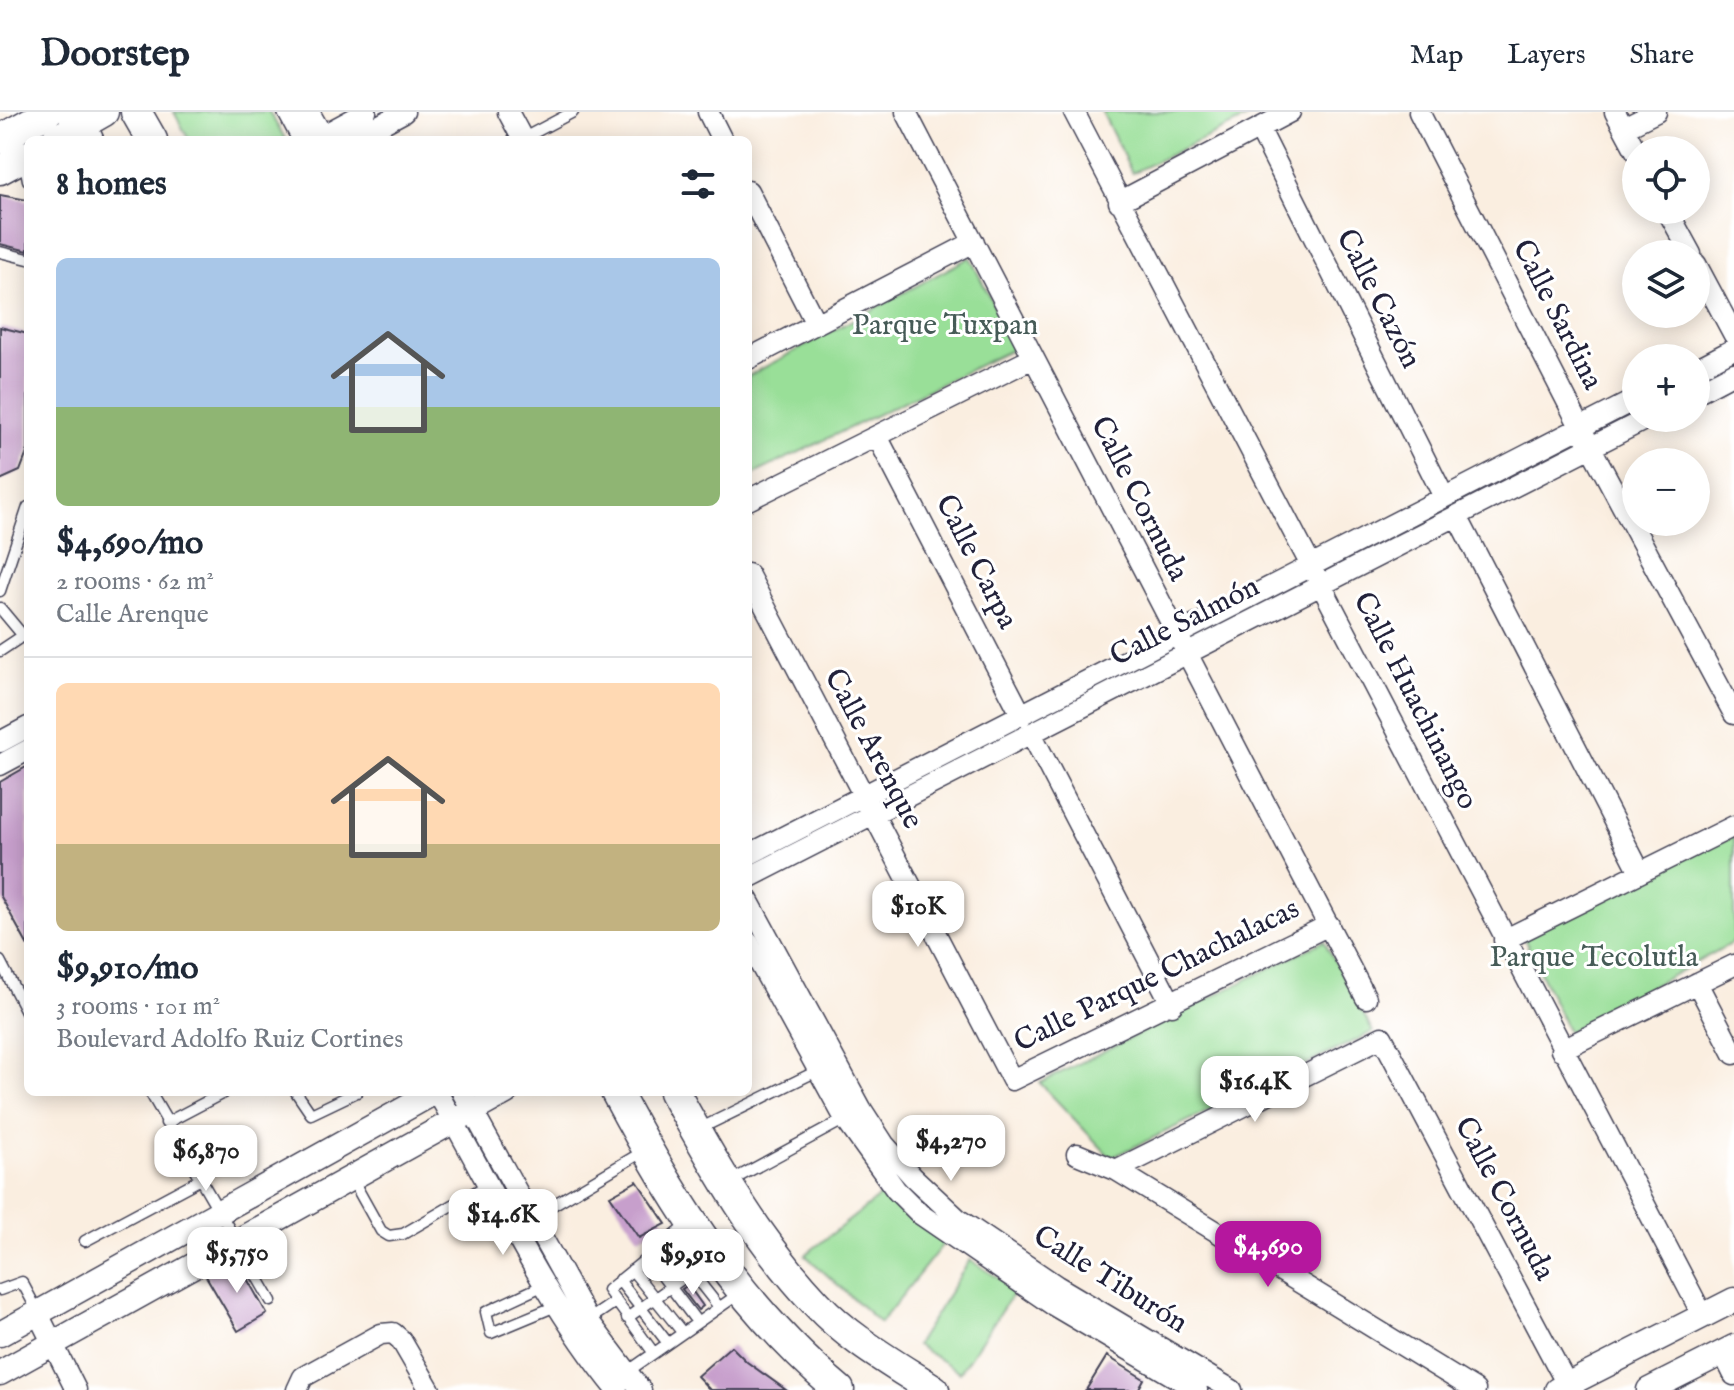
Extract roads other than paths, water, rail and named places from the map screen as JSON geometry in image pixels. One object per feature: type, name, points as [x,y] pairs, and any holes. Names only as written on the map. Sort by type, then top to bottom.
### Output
[{"type":"main road","points":[[0,139],[48,112]]},
{"type":"main road","points":[[136,112],[150,136]]},
{"type":"main road","points":[[618,1096],[646,1150],[679,1232],[703,1265],[730,1299],[793,1348],[839,1390]]},
{"type":"main road","points":[[676,1096],[727,1183],[779,1259],[818,1306],[851,1334],[934,1390]]},
{"type":"street","points":[[288,112],[313,136]]},
{"type":"street","points":[[309,112],[315,136]]},
{"type":"street","points":[[322,136],[366,112]]},
{"type":"street","points":[[359,136],[404,112]]},
{"type":"street","points":[[508,112],[520,136]]},
{"type":"street","points":[[708,112],[720,136]]},
{"type":"street","name":"Calle Cornuda","points":[[906,112],[1366,998]]},
{"type":"street","name":"Calle Huachinango","points":[[1074,112],[1561,1050],[1703,1316]]},
{"type":"street","points":[[1119,202],[1290,112]]},
{"type":"street","name":"Calle Sardina","points":[[1419,112],[1591,448],[1734,714]]},
{"type":"street","points":[[1620,120],[1656,112]]},
{"type":"street","name":"Calle Cazón","points":[[1259,128],[1444,497]]},
{"type":"street","points":[[752,199],[816,324]]},
{"type":"street","points":[[752,357],[974,242]]},
{"type":"street","points":[[1710,290],[1734,335]]},
{"type":"street","points":[[1710,362],[1734,349]]},
{"type":"street","points":[[752,498],[1033,358]]},
{"type":"street","points":[[1710,386],[1734,373]]},
{"type":"street","name":"Calle Salmón","points":[[752,853],[1032,735],[1311,566],[1622,406]]},
{"type":"street","name":"Calle Salmón","points":[[752,876],[1022,716],[1322,586],[1622,432]]},
{"type":"street","name":"Calle Carpa","points":[[877,436],[1022,716]]},
{"type":"street","points":[[1457,516],[1640,872]]},
{"type":"street","name":"Calle Arenque","points":[[752,582],[1012,1080]]},
{"type":"street","points":[[0,742],[24,729]]},
{"type":"street","points":[[1032,735],[1172,1005]]},
{"type":"street","points":[[0,765],[24,752]]},
{"type":"street","points":[[1504,940],[1734,826]]},
{"type":"street","name":"Calle Tiburón","points":[[752,907],[862,1110],[884,1144],[913,1177],[958,1219],[1045,1278],[1232,1390]]},
{"type":"street","name":"Calle Parque Chachalacas","points":[[1012,1080],[1172,1005],[1329,925]]},
{"type":"street","name":"Calle Tiburón","points":[[752,949],[845,1119],[896,1190],[947,1235],[1053,1305],[1197,1390]]},
{"type":"street","points":[[1561,1050],[1734,965]]},
{"type":"street","points":[[1697,983],[1734,1054]]},
{"type":"street","name":"Calle Cornuda","points":[[1116,1170],[1382,1037],[1564,1388]]},
{"type":"street","points":[[0,1334],[429,1096]]},
{"type":"street","points":[[443,1096],[463,1108],[531,1218],[580,1326]]},
{"type":"street","points":[[0,1373],[351,1177],[463,1108],[495,1096]]},
{"type":"street","points":[[463,1108],[489,1184],[556,1306],[580,1326],[622,1381],[641,1390]]},
{"type":"street","points":[[1077,1154],[1116,1170],[1475,1390]]},
{"type":"street","points":[[1564,1388],[1734,1300]]},
{"type":"street","points":[[38,1314],[76,1390]]},
{"type":"street","points":[[297,1386],[381,1334],[393,1333],[401,1340],[430,1390]]},
{"type":"street","points":[[1649,1390],[1730,1358]]},
{"type":"lane","points":[[529,136],[573,112]]},
{"type":"lane","points":[[0,252],[24,258]]},
{"type":"lane","points":[[0,591],[24,519]]},
{"type":"lane","points":[[0,608],[24,632]]},
{"type":"lane","points":[[0,651],[24,635]]},
{"type":"lane","points":[[0,961],[24,1007]]},
{"type":"lane","points":[[695,1130],[817,1071]]},
{"type":"lane","points":[[152,1096],[217,1214],[271,1301]]},
{"type":"lane","points":[[166,1123],[217,1096]]},
{"type":"lane","points":[[299,1096],[311,1114],[350,1096]]},
{"type":"lane","points":[[727,1183],[845,1119]]},
{"type":"lane","points":[[531,1218],[646,1150]]},
{"type":"lane","points":[[351,1177],[381,1231],[389,1236],[403,1234],[489,1184]]},
{"type":"lane","points":[[85,1241],[199,1180]]},
{"type":"lane","points":[[653,1352],[608,1290],[679,1232]]},
{"type":"lane","points":[[648,1257],[697,1322]]},
{"type":"lane","points":[[627,1318],[703,1265]]},
{"type":"lane","points":[[632,1270],[682,1332]]},
{"type":"lane","points":[[619,1280],[667,1342]]},
{"type":"lane","points":[[0,1290],[22,1282],[38,1314]]},
{"type":"lane","points":[[544,1285],[486,1312],[491,1333],[556,1306]]},
{"type":"lane","points":[[622,1381],[653,1352],[730,1299]]},
{"type":"lane","points":[[580,1326],[615,1302]]},
{"type":"park label","name":"Parque Tuxpan","points":[[945,326]]},
{"type":"park label","name":"Parque Tecolutla","points":[[1594,958]]}]
